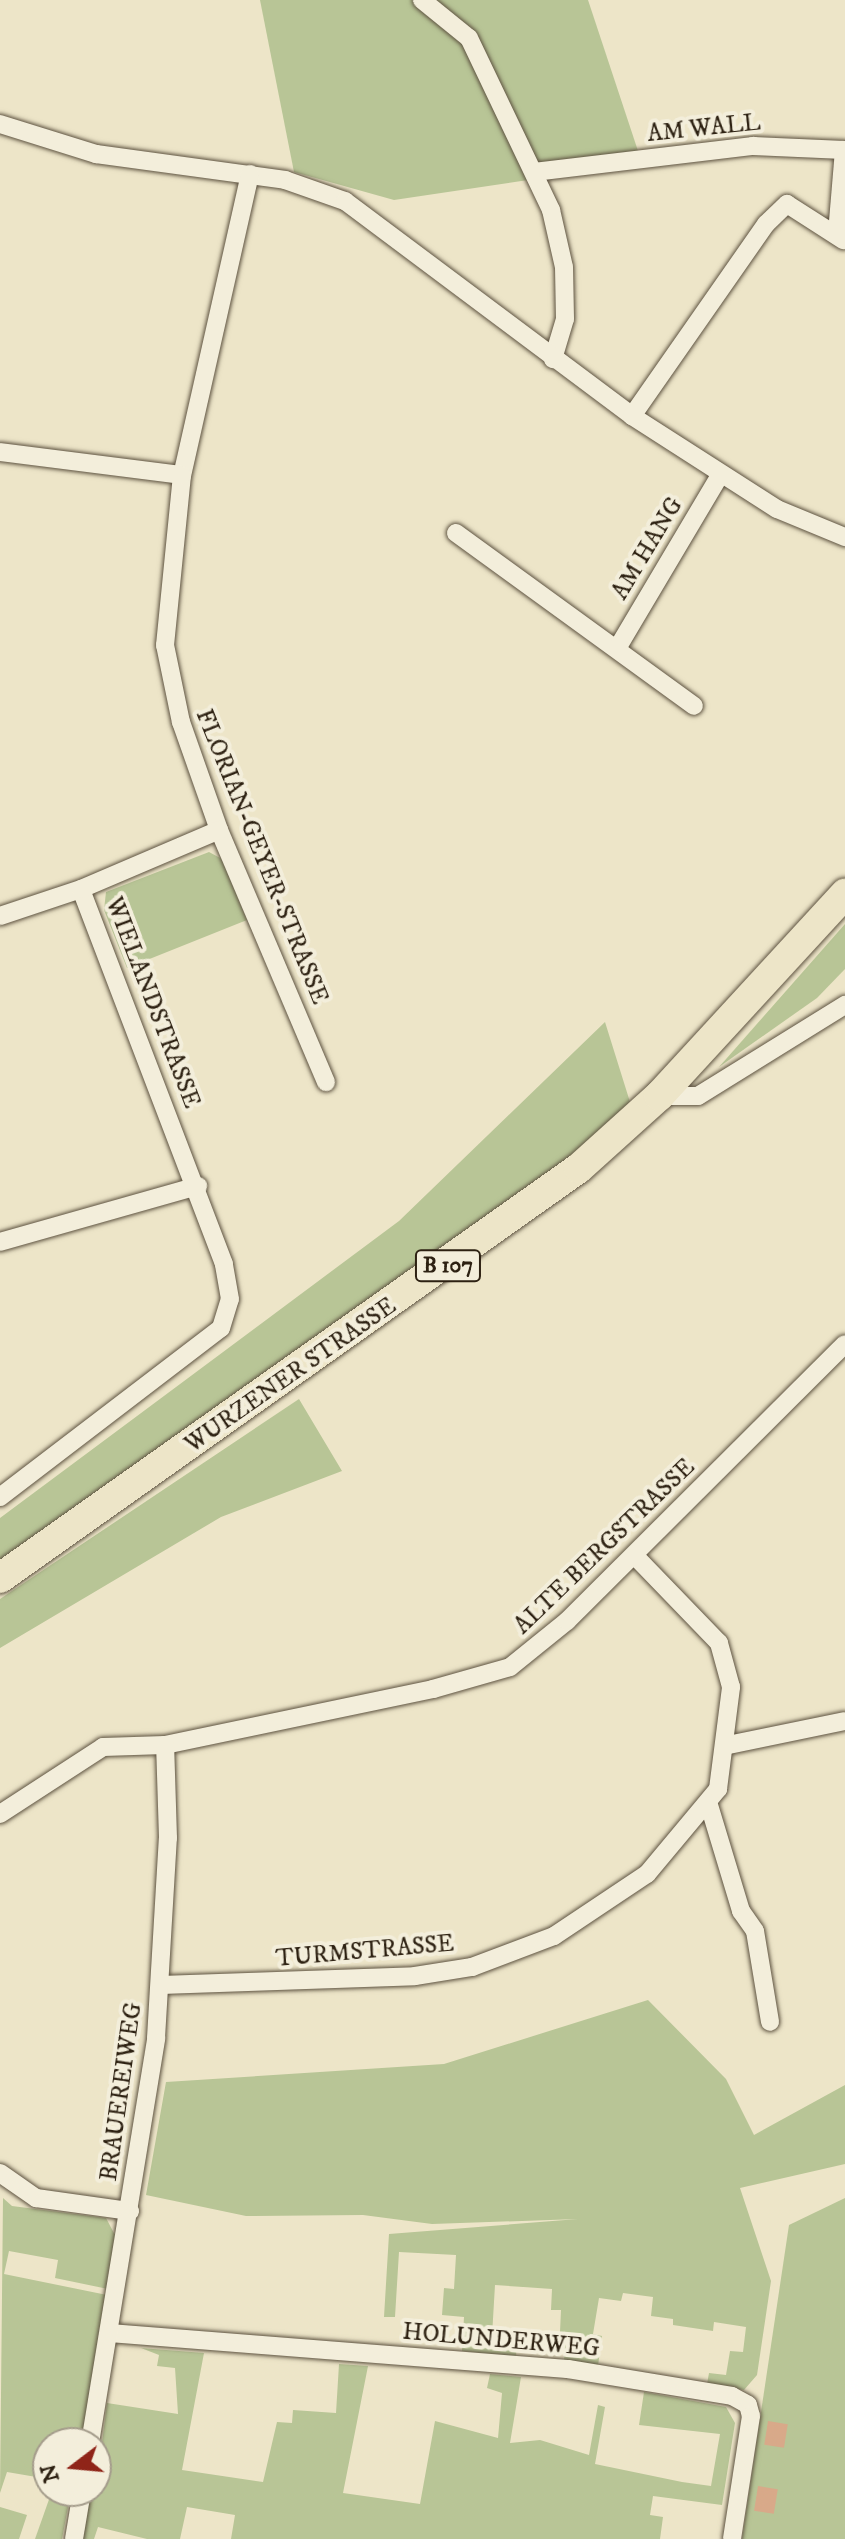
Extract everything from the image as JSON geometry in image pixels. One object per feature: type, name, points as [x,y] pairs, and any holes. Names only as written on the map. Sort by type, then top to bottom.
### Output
[{"type":"main road","name":"WURZENER STRASSE","points":[[0,1578],[478,1246],[579,1168],[659,1096],[845,894]]},
{"type":"street","points":[[422,0],[469,38],[534,172],[564,267],[565,319],[553,359]]},
{"type":"street","points":[[0,124],[96,154],[250,174],[321,191],[370,214],[553,359],[632,416],[777,509],[845,537]]},
{"type":"street","name":"AM WALL","points":[[534,172],[753,146],[844,150],[841,238]]},
{"type":"street","name":"FLORIAN-GEYER-STRASSE","points":[[250,174],[182,475],[165,645],[176,708],[219,830],[326,1082]]},
{"type":"street","name":"AM WALL","points":[[632,416],[766,224],[787,204],[841,238]]},
{"type":"street","points":[[0,452],[182,475]]},
{"type":"street","name":"AM HANG","points":[[618,647],[720,475]]},
{"type":"street","points":[[456,533],[618,647],[694,706]]},
{"type":"street","name":"WIELANDSTRASSE","points":[[0,1497],[221,1328],[230,1299],[198,1186],[81,889],[219,830]]},
{"type":"street","points":[[0,916],[81,889]]},
{"type":"street","points":[[659,1096],[698,1096],[845,1005]]},
{"type":"street","points":[[0,1242],[198,1186]]},
{"type":"street","name":"ALTE BERGSTRASSE","points":[[0,1814],[103,1747],[165,1745],[446,1686],[510,1667],[537,1649],[845,1344]]},
{"type":"street","name":"TURMSTRASSE","points":[[161,1985],[415,1976],[497,1959],[554,1936],[616,1897],[709,1805],[728,1745],[731,1687],[719,1643],[634,1555]]},
{"type":"street","points":[[728,1745],[845,1721]]},
{"type":"street","name":"BRAUEREIWEG","points":[[93,2427],[130,2211],[161,1985],[165,1745]]},
{"type":"street","points":[[709,1805],[741,1911],[755,1931],[770,2022]]},
{"type":"street","points":[[0,2173],[36,2198],[130,2211]]},
{"type":"street","name":"HOLUNDERWEG","points":[[109,2333],[556,2367],[732,2396],[748,2405],[751,2416],[732,2539]]},
{"type":"street","points":[[74,2539],[79,2507]]},
{"type":"green space","points":[[260,0],[588,0],[642,163],[394,200],[294,172]]},
{"type":"green space","points":[[209,852],[222,859],[247,920],[127,968],[104,910],[106,892]]},
{"type":"green space","points":[[845,924],[845,969],[817,998],[719,1067]]},
{"type":"green space","points":[[605,1022],[630,1102],[570,1158],[0,1560],[0,1518],[399,1221]]},
{"type":"green space","points":[[299,1399],[342,1471],[221,1517],[0,1648],[0,1599]]},
{"type":"green space","points":[[648,2000],[726,2079],[754,2135],[845,2085],[845,2164],[740,2188],[771,2281],[757,2375],[744,2390],[707,2384],[709,2373],[726,2375],[730,2351],[743,2352],[746,2327],[714,2322],[713,2331],[673,2325],[673,2319],[651,2316],[653,2297],[623,2293],[621,2301],[599,2298],[593,2334],[602,2336],[598,2366],[564,2361],[566,2333],[560,2332],[561,2310],[551,2310],[552,2289],[495,2285],[492,2336],[517,2338],[516,2357],[462,2351],[464,2317],[442,2315],[444,2288],[454,2289],[456,2255],[399,2252],[395,2317],[384,2317],[389,2234],[578,2219],[432,2224],[363,2215],[246,2216],[146,2195],[166,2082],[444,2064]]},
{"type":"green space","points":[[3,2198],[12,2206],[106,2218],[116,2237],[108,2289],[55,2278],[58,2260],[9,2251],[4,2274],[107,2295],[84,2427],[32,2427],[32,2476],[7,2472],[0,2493]]},
{"type":"green space","points":[[845,2198],[845,2539],[742,2539],[789,2225]]},
{"type":"green space","points":[[141,2348],[204,2353],[182,2470],[263,2482],[277,2422],[292,2423],[293,2410],[336,2413],[339,2364],[368,2366],[343,2493],[420,2504],[435,2421],[498,2438],[502,2393],[487,2388],[490,2374],[521,2377],[510,2443],[540,2440],[589,2455],[598,2405],[605,2407],[595,2464],[682,2482],[711,2486],[720,2434],[639,2425],[644,2392],[726,2407],[735,2423],[722,2505],[653,2496],[650,2515],[663,2517],[660,2539],[231,2539],[235,2515],[187,2507],[180,2539],[147,2539],[98,2527],[94,2539],[80,2539],[86,2507],[112,2507],[112,2427],[104,2427],[107,2403],[178,2414],[175,2368],[157,2366],[159,2355]]},
{"type":"green space","points":[[0,2507],[27,2515],[19,2539],[0,2539]]},
{"type":"green space","points":[[46,2507],[68,2507],[62,2539],[35,2539]]},
{"type":"building","points":[[768,2421],[788,2424],[784,2448],[764,2445]]},
{"type":"building","points":[[758,2486],[778,2489],[774,2514],[754,2511]]}]
